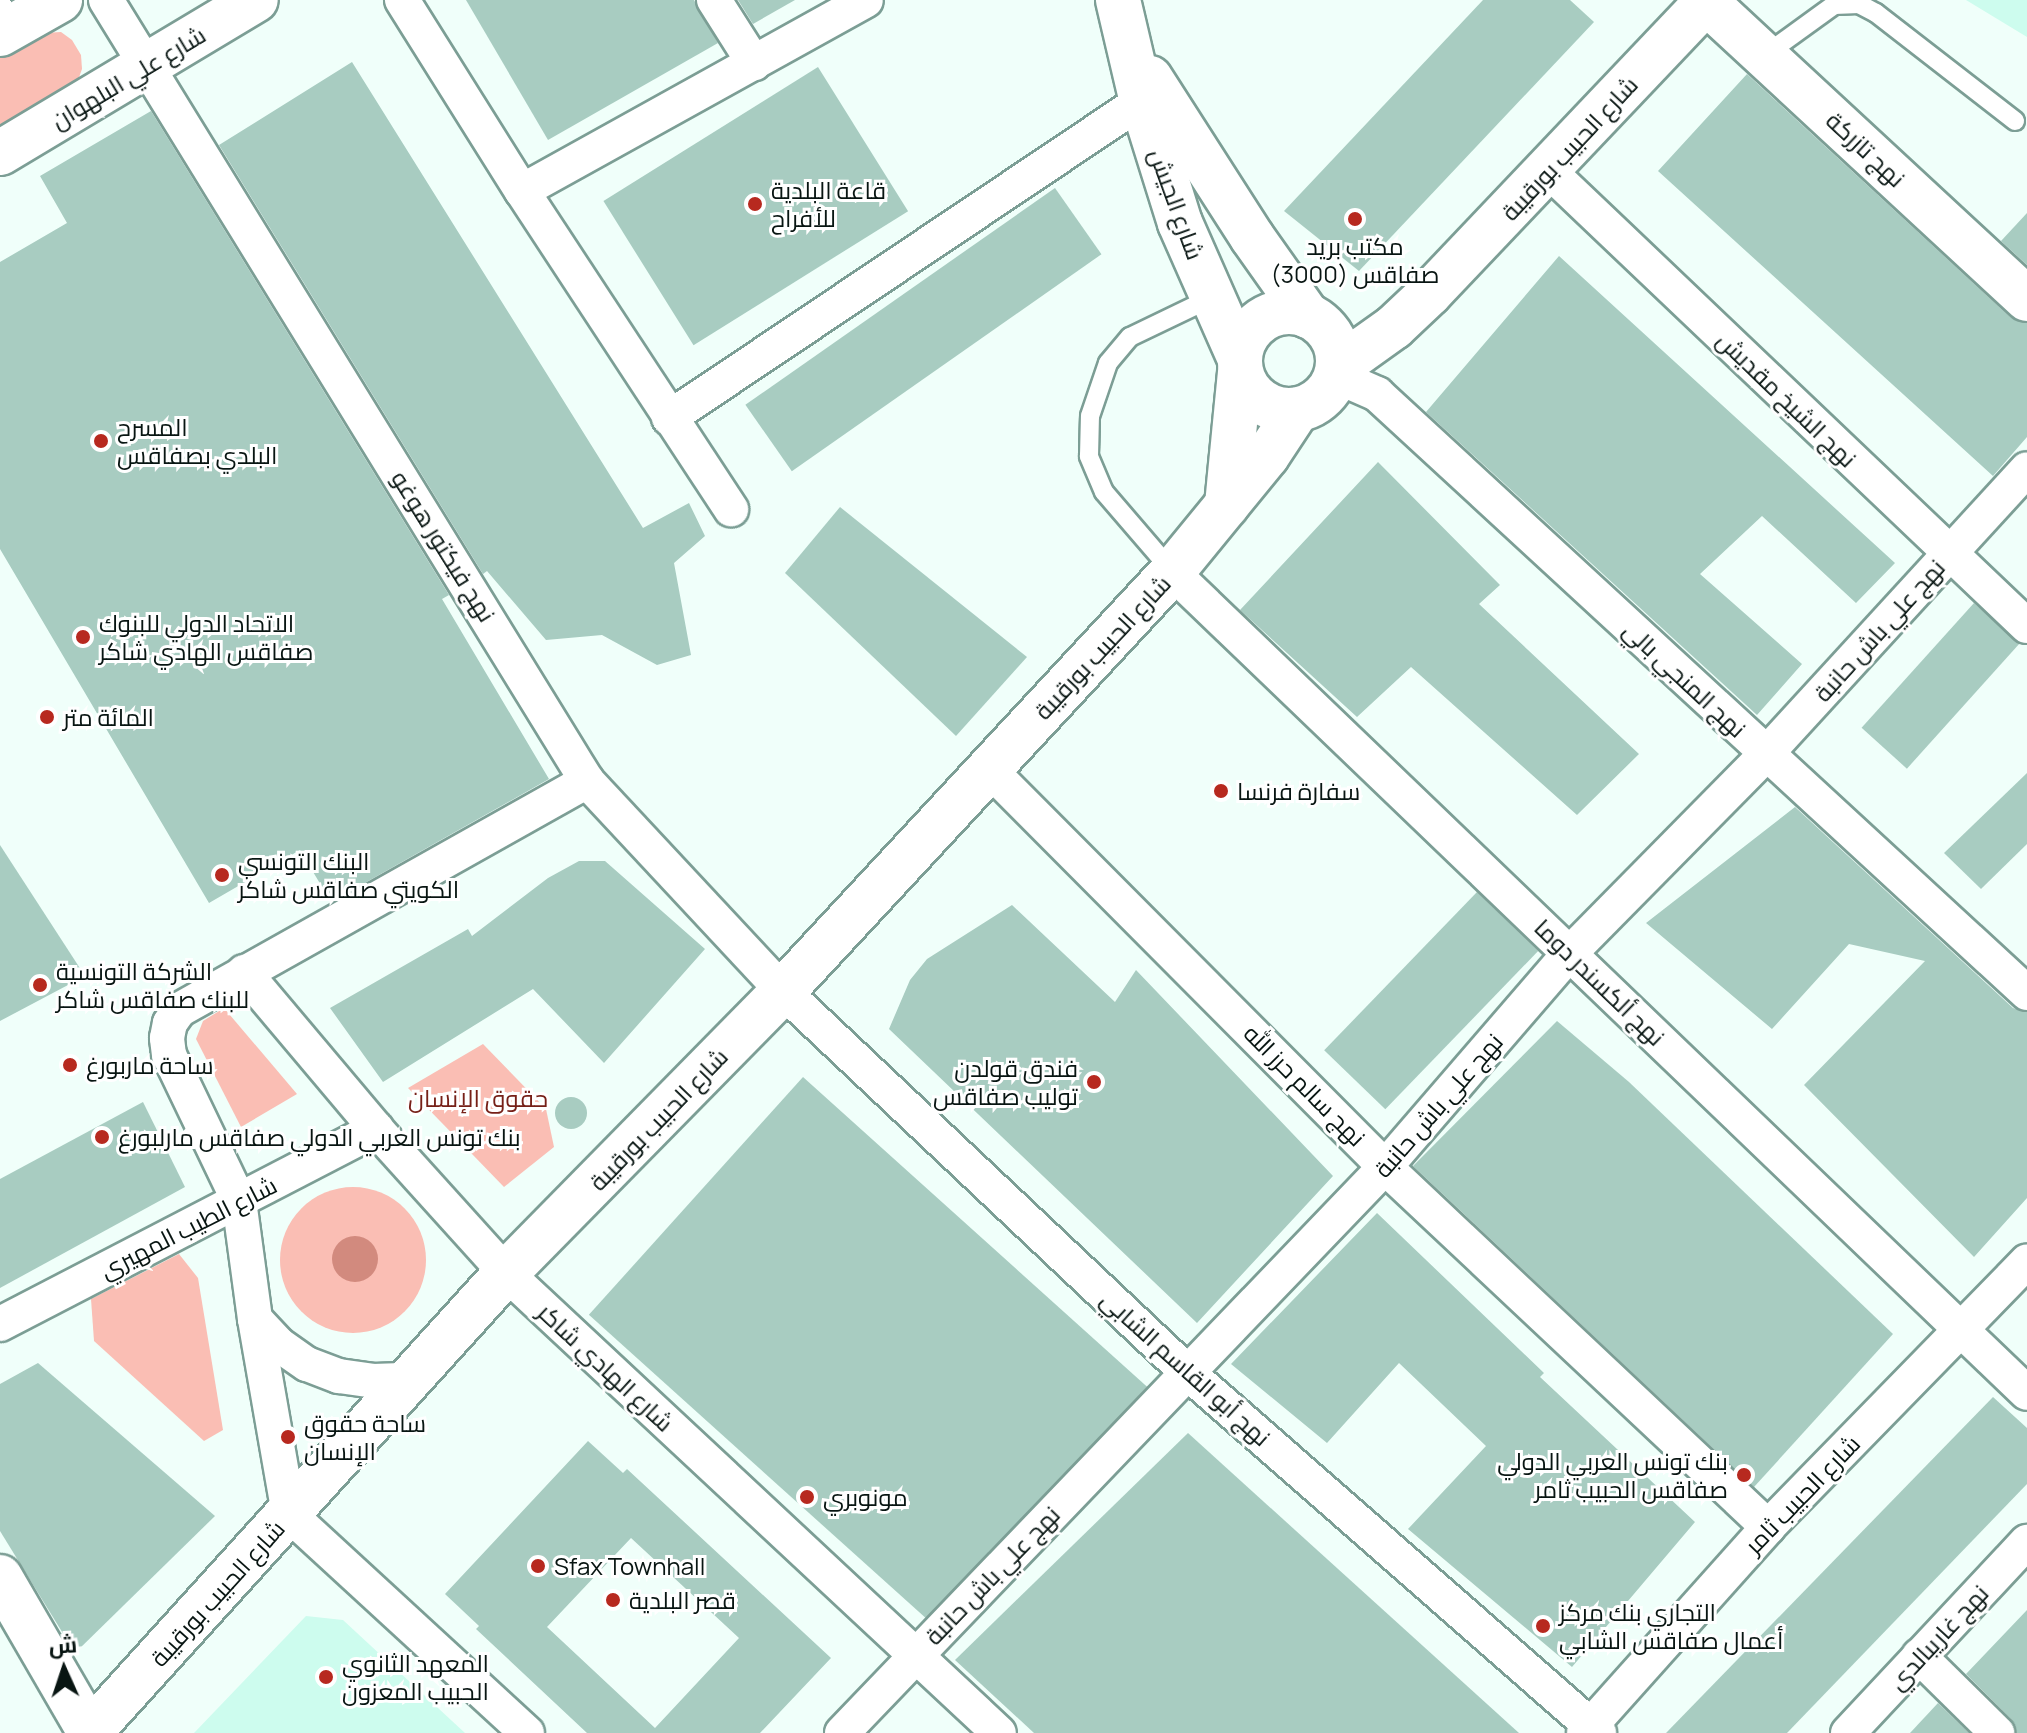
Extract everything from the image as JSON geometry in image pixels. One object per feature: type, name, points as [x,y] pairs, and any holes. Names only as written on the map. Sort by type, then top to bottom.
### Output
[{"type":"street","points":[[5,20],[60,0]]},
{"type":"street","name":"نهج فيكتور هوغو","points":[[106,0],[587,781],[783,991]]},
{"type":"street","name":"شارع علي البلهوان","points":[[0,153],[147,68],[256,0]]},
{"type":"street","points":[[402,0],[522,191],[731,509]]},
{"type":"street","points":[[714,0],[754,63]]},
{"type":"street","points":[[522,191],[866,0]]},
{"type":"street","name":"شارع الجيش","points":[[1118,0],[1131,47],[1150,94],[1180,223],[1240,365]]},
{"type":"street","name":"نهج تازركة","points":[[1705,1],[2027,299]]},
{"type":"street","name":"شارع الحبيب بورقيبة","points":[[1337,372],[1394,327],[1430,293],[1549,171],[1705,1]]},
{"type":"street","points":[[669,418],[1150,94]]},
{"type":"street","name":"شارع الجيش","points":[[1150,94],[1315,320]]},
{"type":"street","name":"نهج الشيخ مقديش","points":[[1549,171],[2027,626]]},
{"type":"street","name":"شارع الحبيب بورقيبة","points":[[1315,320],[1362,318],[1430,293]]},
{"type":"street","points":[[1227,505],[1242,342],[1263,319],[1285,312],[1315,320],[1337,351],[1337,372],[1321,398],[1298,409],[1283,410],[1256,398],[1240,365]]},
{"type":"street","name":"نهج المنجي بالي","points":[[1337,372],[1377,394],[2027,993]]},
{"type":"street","name":"شارع الحبيب بورقيبة","points":[[90,1733],[506,1273],[783,991],[1172,572],[1267,456],[1298,409]]},
{"type":"street","name":"نهج علي باش حانبة","points":[[842,1733],[1385,1167],[1570,953],[1766,754],[2027,469]]},
{"type":"street","name":"نهج ألكسندر دوما","points":[[1172,572],[2027,1393]]},
{"type":"street","name":"نهج سالم حرز الله","points":[[988,768],[1385,1167],[1768,1527]]},
{"type":"street","points":[[527,1733],[289,1514],[255,1319],[239,1201],[169,1055],[167,1038],[170,1023],[179,1010],[587,781]]},
{"type":"street","name":"شارع الهادي شاكر","points":[[244,972],[376,1129],[506,1273],[999,1733]]},
{"type":"street","name":"نهج أبو القاسم الشابي","points":[[783,991],[1187,1372],[1591,1731]]},
{"type":"street","name":"شارع الطيب المهيري","points":[[0,1324],[376,1129]]},
{"type":"street","name":"شارع الحبيب ثامر","points":[[1591,1731],[1768,1527],[2027,1262]]},
{"type":"street","points":[[255,1319],[278,1344],[307,1364],[328,1372],[373,1381],[410,1380]]},
{"type":"street","name":"نهج غاريبالدي","points":[[1848,1733],[2027,1542]]},
{"type":"street","points":[[0,1577],[90,1733]]},
{"type":"street","points":[[1919,1656],[1997,1733]]},
{"type":"lane","points":[[1765,55],[1834,5],[1859,4],[1876,13],[2015,121]]},
{"type":"lane","points":[[1172,572],[1104,492],[1089,456],[1090,416],[1108,363],[1130,337],[1213,297]]},
{"type":"shaded area","points":[[1966,0],[2027,0],[2027,37]]},
{"type":"shaded area","points":[[355,1236],[371,1243],[378,1259],[371,1275],[355,1282],[339,1275],[332,1259],[339,1243]]},
{"type":"shaded area","name":"المعهد الثانوي الحبيب المعزون","points":[[306,1616],[343,1620],[465,1733],[194,1733]]},
{"type":"green space","points":[[61,32],[72,40],[81,55],[82,69],[77,83],[0,132],[0,58],[44,33]]},
{"type":"green space","points":[[224,1008],[297,1094],[241,1127],[196,1039],[203,1021]]},
{"type":"green space","name":"حقوق الإنسان","points":[[483,1044],[546,1109],[554,1147],[504,1187],[408,1088]]},
{"type":"green space","points":[[353,1187],[381,1193],[404,1209],[420,1232],[426,1260],[420,1288],[404,1311],[381,1327],[353,1333],[325,1327],[302,1311],[286,1288],[280,1260],[286,1232],[302,1209],[325,1193]]},
{"type":"green space","points":[[179,1254],[198,1278],[223,1430],[204,1441],[94,1341],[91,1299]]},
{"type":"building","points":[[466,0],[694,0],[718,43],[548,140]]},
{"type":"building","points":[[738,0],[795,0],[753,24]]},
{"type":"building","points":[[1483,0],[1570,0],[1594,22],[1359,271],[1284,211]]},
{"type":"building","points":[[352,62],[643,528],[689,503],[705,536],[674,563],[691,655],[657,665],[602,635],[546,640],[487,571],[483,574],[219,145]]},
{"type":"building","name":"قاعة البلدية للأفراح","points":[[818,67],[908,211],[694,345],[603,201]]},
{"type":"building","points":[[1747,74],[2010,317],[2027,323],[2027,437],[1993,476],[1658,171]]},
{"type":"building","points":[[151,111],[449,595],[442,599],[549,779],[331,902],[300,850],[209,903],[0,549],[0,262],[67,223],[40,176]]},
{"type":"building","points":[[1055,188],[1101,254],[792,471],[745,405]]},
{"type":"building","points":[[2027,213],[2027,265],[2001,241]]},
{"type":"building","points":[[1559,256],[1895,563],[1856,603],[1762,516],[1700,574],[1802,664],[1757,715],[1426,412]]},
{"type":"building","points":[[1378,462],[1500,585],[1479,604],[1639,754],[1577,815],[1411,667],[1357,717],[1240,610]]},
{"type":"building","points":[[840,507],[1027,657],[956,736],[785,573]]},
{"type":"building","points":[[1974,603],[2019,644],[1907,769],[1862,728]]},
{"type":"building","points":[[2027,773],[2027,844],[1981,889],[1944,853]]},
{"type":"building","points":[[1795,807],[2013,1008],[2027,1012],[2027,1198],[1974,1257],[1804,1085],[1925,961],[1849,944],[1772,1029],[1646,923]]},
{"type":"building","points":[[0,845],[85,976],[0,1021]]},
{"type":"building","points":[[579,861],[605,861],[705,949],[604,1063],[533,989],[383,1082],[330,1008],[468,929],[472,936],[548,878]]},
{"type":"building","points":[[1477,892],[1538,951],[1385,1109],[1324,1050]]},
{"type":"building","name":"فندق قولدن توليب صفاقس","points":[[1012,905],[1115,1002],[1136,970],[1333,1176],[1197,1323],[889,1029],[910,980],[927,959]]},
{"type":"building","points":[[1557,1021],[1629,1082],[1893,1334],[1754,1487],[1413,1166]]},
{"type":"building","points":[[803,1077],[1147,1387],[933,1625],[589,1315]]},
{"type":"building","points":[[571,1097],[582,1102],[587,1113],[582,1124],[571,1129],[560,1124],[555,1113],[560,1102]]},
{"type":"building","points":[[143,1102],[185,1187],[0,1288],[0,1179]]},
{"type":"building","points":[[1377,1213],[1544,1373],[1540,1377],[1695,1522],[1572,1667],[1408,1529],[1486,1446],[1399,1363],[1327,1443],[1231,1364]]},
{"type":"building","points":[[38,1363],[215,1516],[75,1653],[0,1531],[0,1384]]},
{"type":"building","points":[[1993,1397],[2027,1428],[2027,1484],[1787,1733],[1666,1733]]},
{"type":"building","points":[[1188,1433],[1519,1733],[1034,1733],[955,1660]]},
{"type":"building","name":"Sfax Townhall","points":[[588,1441],[623,1473],[627,1469],[831,1658],[760,1733],[587,1733],[476,1629],[479,1626],[445,1594]],"holes":[[[631,1538],[739,1638],[655,1728],[547,1627]]]},
{"type":"building","points":[[2027,1610],[2027,1733],[2016,1733],[2011,1719],[1966,1674]]},
{"type":"building","points":[[1938,1703],[1969,1733],[1910,1733]]},
{"type":"place","name":"قاعة البلدية للأفراح","points":[[755,204]]},
{"type":"place","name":"مكتب بريد صفاقس (3000)","points":[[1355,219]]},
{"type":"place","name":"المسرح البلدي بصفاقس","points":[[101,441]]},
{"type":"place","name":"الاتحاد الدولي للبنوك صفاقس الهادي شاكر","points":[[83,637]]},
{"type":"place","name":"المائة متر","points":[[47,717]]},
{"type":"place","name":"سفارة فرنسا","points":[[1221,791]]},
{"type":"place","name":"البنك التونسي الكويتي صفاقس شاكر","points":[[222,875]]},
{"type":"place","name":"الشركة التونسية للبنك صفاقس شاكر","points":[[40,985]]},
{"type":"place","name":"ساحة ماربورغ","points":[[70,1065]]},
{"type":"place","name":"فندق قولدن توليب صفاقس","points":[[1094,1082]]},
{"type":"place","name":"بنك تونس العربي الدولي صفاقس مارلبورغ","points":[[102,1137]]},
{"type":"place","name":"ساحة حقوق الإنسان","points":[[288,1437]]},
{"type":"place","name":"بنك تونس العربي الدولي صفاقس الحبيب ثامر","points":[[1744,1475]]},
{"type":"place","name":"مونوبري","points":[[807,1497]]},
{"type":"place","name":"Sfax Townhall","points":[[538,1566]]},
{"type":"place","name":"قصر البلدية","points":[[613,1600]]},
{"type":"place","name":"التجاري بنك مركز أعمال صفاقس الشابي","points":[[1543,1626]]},
{"type":"place","name":"المعهد الثانوي الحبيب المعزون","points":[[326,1677]]}]
